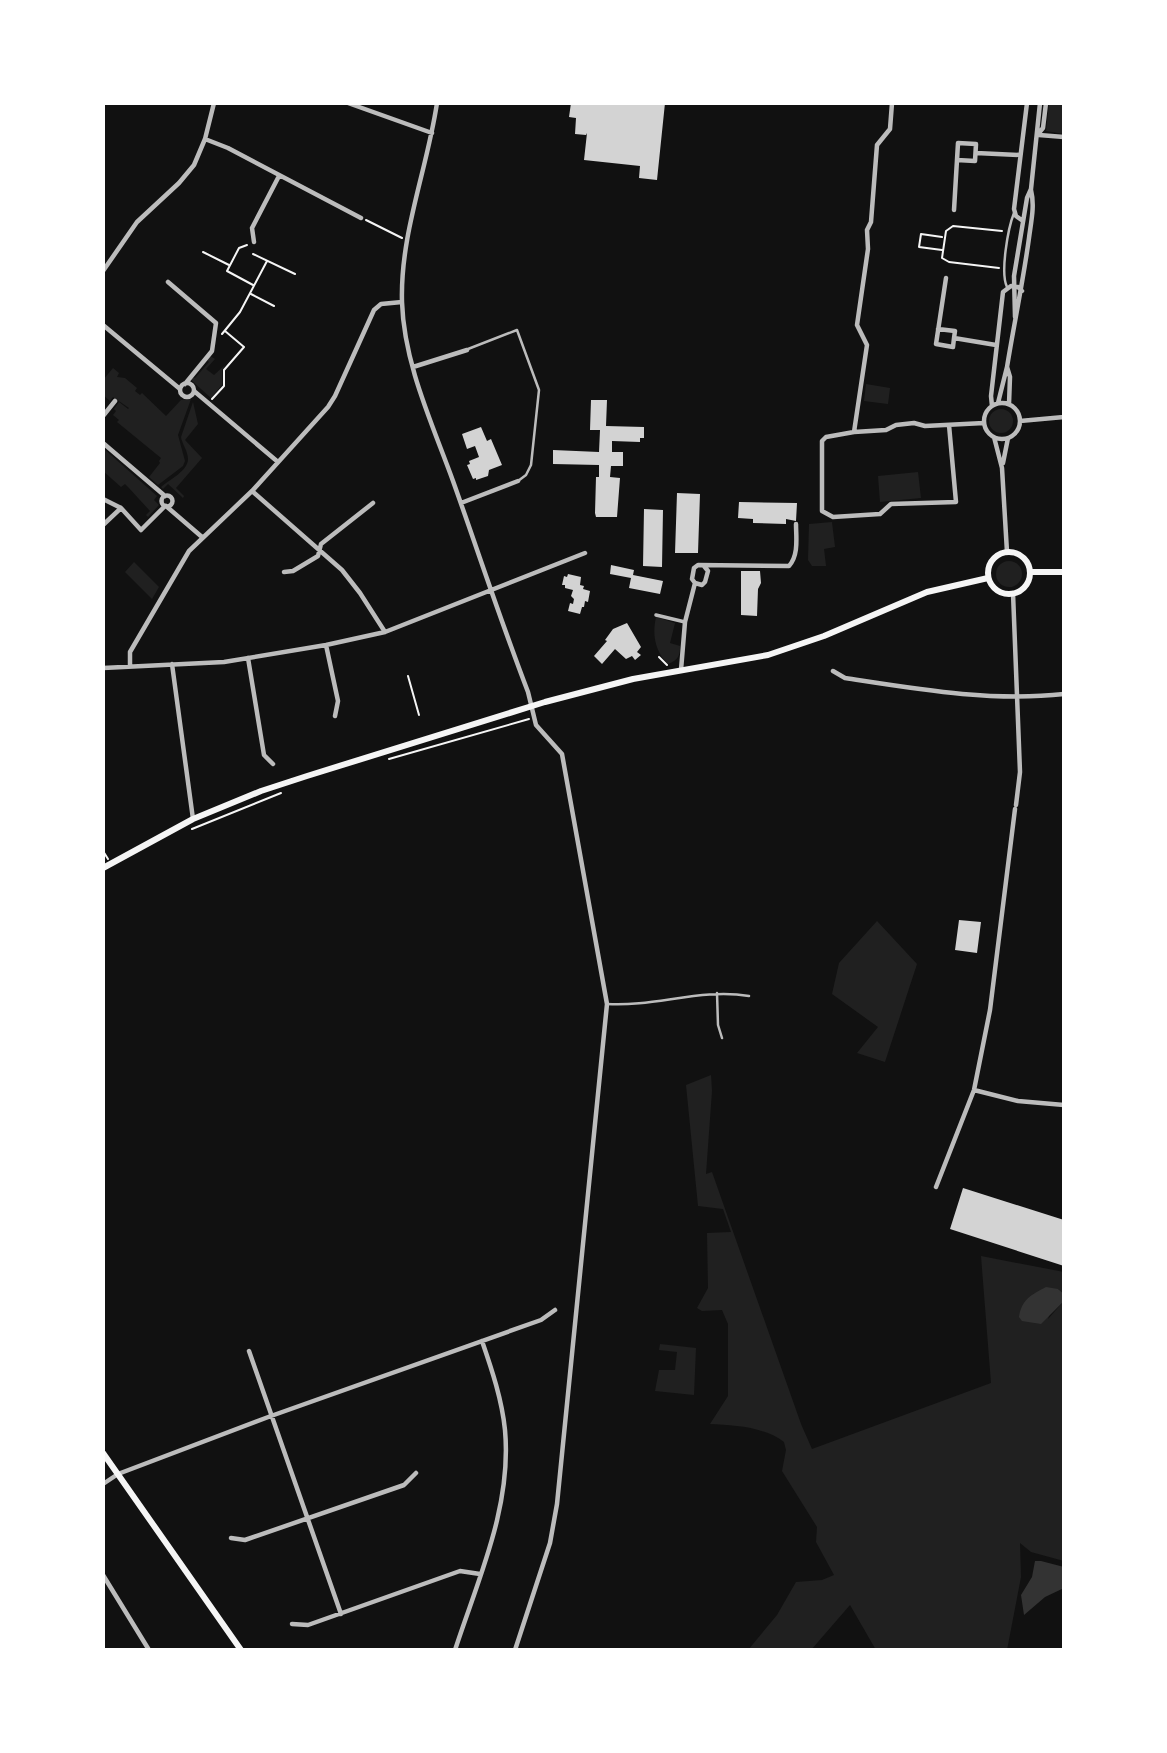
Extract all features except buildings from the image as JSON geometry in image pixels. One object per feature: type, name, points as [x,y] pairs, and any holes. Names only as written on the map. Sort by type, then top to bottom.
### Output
[{"type":"main road","points":[[1007,552],[1014,552],[1025,560],[1030,572],[1025,586],[1006,594],[995,589],[988,578],[993,558],[1007,552]]},
{"type":"main road","points":[[1030,572],[1064,572]]},
{"type":"main road","points":[[103,868],[193,819],[261,791],[530,707],[633,679],[757,658],[795,647],[928,592],[988,578]]},
{"type":"main road","points":[[103,1453],[241,1650]]},
{"type":"street","points":[[103,271],[136,222],[179,183],[194,165],[205,139],[214,103]]},
{"type":"street","points":[[348,103],[432,133]]},
{"type":"street","points":[[437,103],[406,240],[402,302],[413,367],[528,692],[533,718],[541,733],[562,754],[607,1004],[557,1504],[550,1543],[515,1650]]},
{"type":"street","points":[[854,432],[867,345],[857,325],[868,249],[867,230],[871,222],[877,145],[890,130],[892,103]]},
{"type":"street","points":[[1023,221],[1014,213],[1027,103]]},
{"type":"street","points":[[1008,438],[995,437],[987,431],[984,423],[985,413],[995,404],[1007,367],[1015,317],[1014,286],[1027,198],[1031,189],[1040,103]]},
{"type":"street","points":[[1038,135],[1043,128],[1046,103]]},
{"type":"street","points":[[1038,135],[1064,137]]},
{"type":"street","points":[[205,139],[228,148],[361,218]]},
{"type":"street","points":[[954,210],[958,143],[976,145],[975,161],[957,160]]},
{"type":"street","points":[[975,153],[1020,155]]},
{"type":"street","points":[[254,242],[252,228],[279,176]]},
{"type":"street","points":[[1015,317],[1022,291],[1032,214],[1031,189]]},
{"type":"street","points":[[939,329],[955,331],[953,347],[936,344],[946,278]]},
{"type":"street","points":[[168,282],[216,323],[212,351],[180,389]]},
{"type":"street","points":[[995,404],[996,345],[1003,292],[1007,287],[1014,286],[1022,291]]},
{"type":"street","points":[[130,666],[130,652],[135,642],[185,556],[252,491],[335,396],[374,310],[381,304],[402,302]]},
{"type":"street","points":[[103,325],[180,389],[181,394],[186,397],[194,391]]},
{"type":"street","points":[[954,338],[996,345]]},
{"type":"street","points":[[413,367],[467,350]]},
{"type":"street","points":[[1007,367],[1010,377],[1009,404]]},
{"type":"street","points":[[185,384],[192,386],[194,391],[278,461]]},
{"type":"street","points":[[103,416],[116,401]]},
{"type":"street","points":[[995,404],[1009,404],[1017,411],[1020,421],[1016,431],[1008,438],[1002,468]]},
{"type":"street","points":[[1020,421],[1064,417]]},
{"type":"street","points":[[949,425],[956,502],[891,504],[880,514],[833,517],[822,511],[822,444],[826,437],[886,430],[896,425],[914,423],[984,423]]},
{"type":"street","points":[[995,437],[1002,468],[1007,552]]},
{"type":"street","points":[[103,443],[165,496],[161,502],[202,537]]},
{"type":"street","points":[[461,503],[518,481]]},
{"type":"street","points":[[252,491],[342,570],[385,632]]},
{"type":"street","points":[[103,499],[121,508],[141,530],[166,506]]},
{"type":"street","points":[[284,572],[293,571],[318,556],[321,544],[373,503]]},
{"type":"street","points":[[103,525],[121,508]]},
{"type":"street","points":[[681,670],[685,622],[695,583],[692,579],[694,568],[712,564],[789,566],[794,561],[796,524]]},
{"type":"street","points":[[103,668],[224,662],[385,632],[585,553]]},
{"type":"street","points":[[695,583],[702,585],[705,582],[708,571],[704,565]]},
{"type":"street","points":[[936,1187],[974,1090],[990,1010],[1020,772],[1013,593]]},
{"type":"street","points":[[656,615],[685,622]]},
{"type":"street","points":[[326,645],[338,701],[335,716]]},
{"type":"street","points":[[248,658],[264,755],[273,764]]},
{"type":"street","points":[[172,663],[193,819]]},
{"type":"street","points":[[833,671],[845,678],[882,684],[1018,698],[1064,694]]},
{"type":"street","points":[[974,1090],[1018,1101],[1064,1105]]},
{"type":"street","points":[[103,1485],[118,1474],[271,1416],[541,1320],[555,1310]]},
{"type":"street","points":[[455,1650],[498,1520],[506,1460],[505,1429],[496,1383],[482,1341]]},
{"type":"street","points":[[249,1352],[341,1614]]},
{"type":"street","points":[[231,1538],[246,1540],[404,1485],[416,1473]]},
{"type":"street","points":[[292,1624],[308,1625],[460,1571],[480,1574]]},
{"type":"street","points":[[103,1575],[149,1650]]},
{"type":"lane","points":[[1007,287],[1004,282],[1005,269],[1014,213]]},
{"type":"lane","points":[[467,350],[517,330],[539,390],[531,465],[526,475],[518,481]]},
{"type":"lane","points":[[607,1004],[630,1005],[716,993],[749,996]]},
{"type":"lane","points":[[716,993],[718,1025],[722,1038]]},
{"type":"path","points":[[361,218],[406,240]]},
{"type":"path","points":[[1005,269],[949,262],[942,258],[946,231],[953,226],[1009,232]]},
{"type":"path","points":[[943,250],[919,247],[921,234],[945,237]]},
{"type":"path","points":[[254,242],[239,248],[226,271],[254,286]]},
{"type":"path","points":[[203,252],[229,266]]},
{"type":"path","points":[[253,254],[295,274]]},
{"type":"path","points":[[214,336],[220,336],[240,312],[267,261]]},
{"type":"path","points":[[946,278],[949,262]]},
{"type":"path","points":[[250,293],[274,306]]},
{"type":"path","points":[[209,402],[224,386],[224,370],[244,347],[225,330]]},
{"type":"path","points":[[659,657],[667,665]]},
{"type":"path","points":[[408,676],[419,715]]},
{"type":"path","points":[[387,759],[533,718]]},
{"type":"path","points":[[187,831],[288,791]]},
{"type":"shaded area","points":[[1049,103],[1064,103],[1064,134],[1046,131]]},
{"type":"shaded area","points":[[210,356],[215,359],[206,369],[214,375],[225,365],[222,370],[222,385],[211,398],[191,380],[209,362],[207,360]]},
{"type":"shaded area","points":[[113,368],[119,373],[117,377],[125,378],[137,388],[135,391],[140,395],[142,393],[166,416],[181,400],[191,399],[178,435],[185,461],[183,466],[158,485],[149,477],[161,458],[117,422],[119,420],[113,415],[119,402],[129,408],[113,397],[110,401],[103,395],[103,380]]},
{"type":"shaded area","points":[[866,384],[890,388],[888,404],[864,401]]},
{"type":"shaded area","points":[[193,402],[198,424],[185,440],[202,458],[176,488],[183,498],[168,484],[163,489],[161,487],[182,471],[187,463],[188,456],[181,437]]},
{"type":"shaded area","points":[[1001,409],[1009,413],[1013,421],[1009,429],[1001,433],[993,429],[989,421],[993,413]]},
{"type":"shaded area","points":[[103,448],[157,496],[154,500],[159,505],[148,517],[146,515],[150,511],[128,487],[125,484],[121,487],[103,471]]},
{"type":"shaded area","points":[[918,472],[921,498],[880,502],[878,476]]},
{"type":"shaded area","points":[[832,522],[835,547],[824,549],[826,566],[812,566],[808,560],[809,524]]},
{"type":"shaded area","points":[[1009,561],[1018,565],[1022,574],[1018,583],[1009,587],[1000,583],[996,574],[1000,565]]},
{"type":"shaded area","points":[[134,562],[159,587],[152,599],[125,572]]},
{"type":"shaded area","points":[[656,617],[675,623],[670,643],[680,646],[680,652],[676,659],[668,664],[660,654],[656,642]]},
{"type":"shaded area","points":[[877,921],[917,964],[885,1062],[857,1053],[878,1027],[832,994],[839,963]]},
{"type":"shaded area","points":[[711,1075],[706,1174],[712,1172],[812,1449],[991,1383],[981,1256],[1064,1272],[1064,1294],[1058,1289],[1048,1319],[1062,1303],[1064,1296],[1064,1561],[1031,1552],[1020,1543],[1021,1577],[1007,1650],[876,1650],[850,1605],[811,1650],[748,1650],[777,1615],[796,1582],[822,1580],[834,1575],[816,1542],[817,1527],[782,1471],[786,1450],[784,1442],[759,1430],[710,1424],[728,1396],[728,1324],[722,1310],[702,1311],[697,1308],[708,1288],[707,1233],[731,1232],[723,1209],[698,1206],[686,1085]]},
{"type":"shaded area","points":[[1046,1287],[1058,1289],[1064,1294],[1062,1303],[1041,1324],[1022,1321],[1019,1317],[1025,1302]]},
{"type":"shaded area","points":[[660,1344],[696,1348],[694,1395],[655,1391],[659,1370],[675,1370],[677,1352],[659,1350]]},
{"type":"shaded area","points":[[1035,1561],[1064,1567],[1064,1588],[1045,1597],[1024,1615],[1021,1595],[1032,1577]]}]
